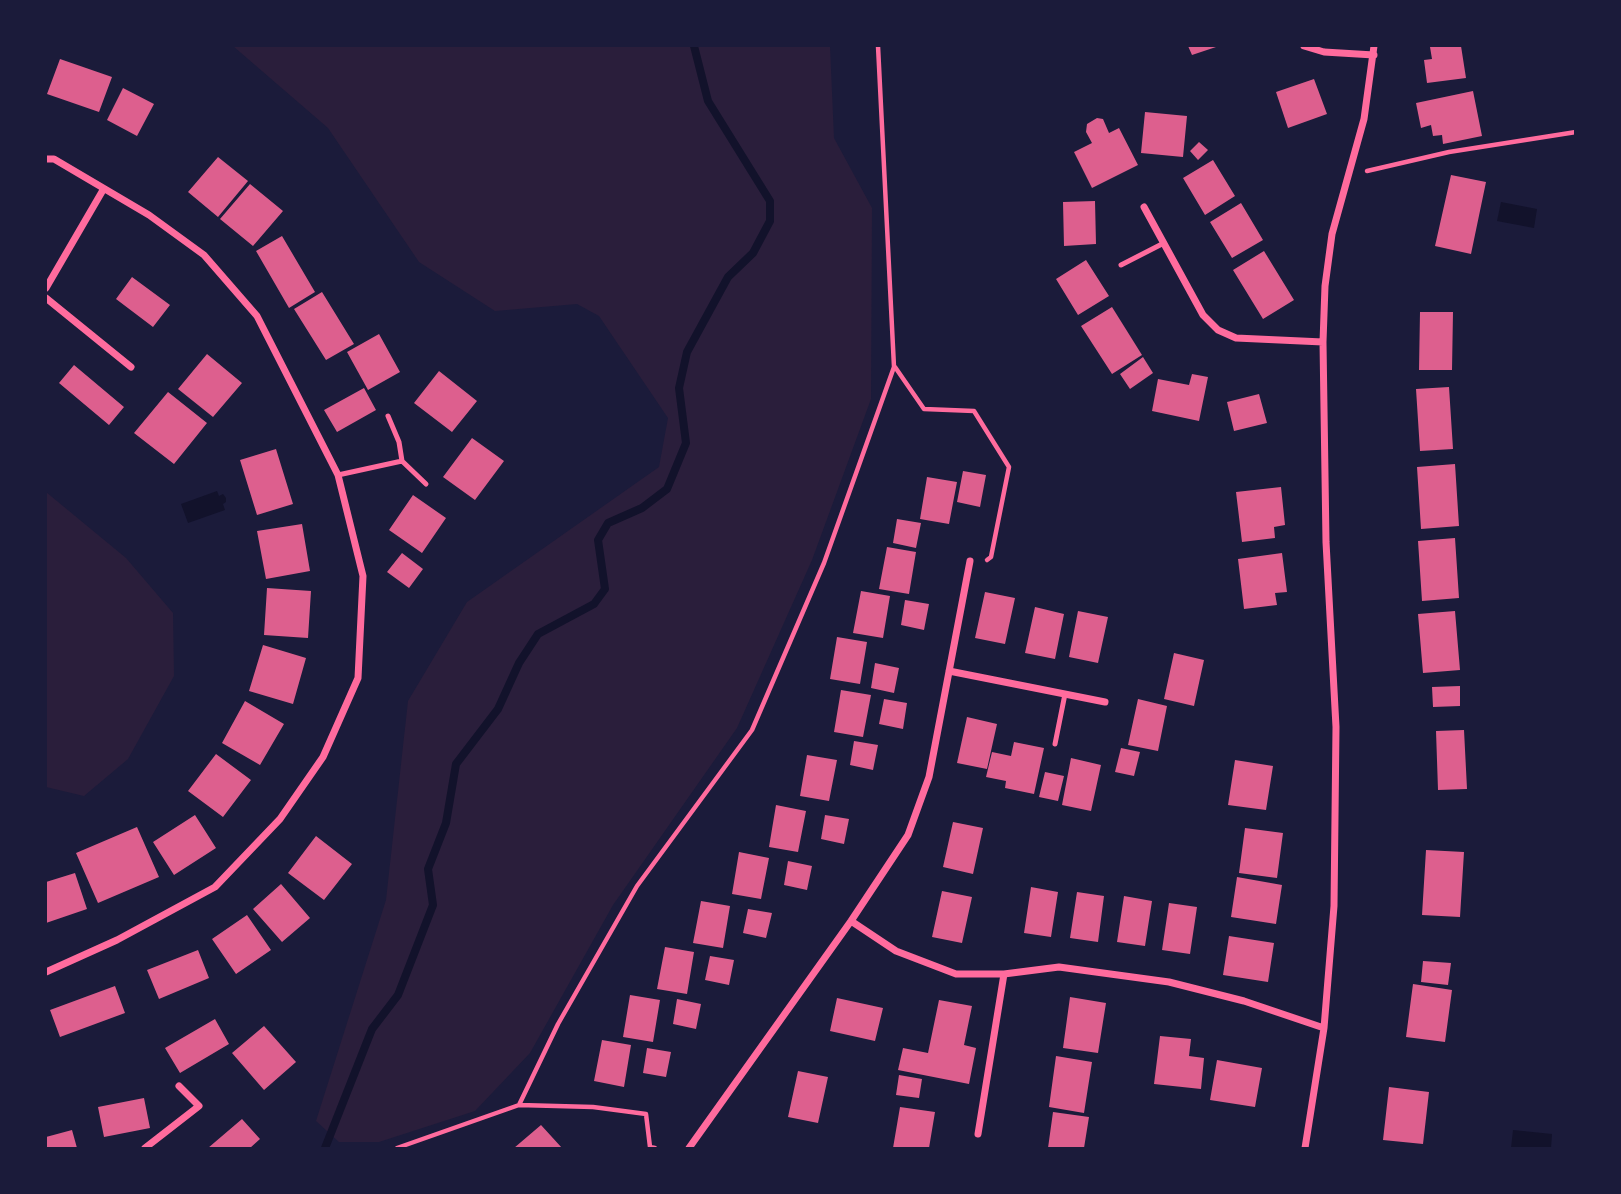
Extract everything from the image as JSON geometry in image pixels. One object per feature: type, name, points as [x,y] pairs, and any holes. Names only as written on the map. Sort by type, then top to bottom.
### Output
[{"type":"street","points":[[1304,46],[1324,52],[1374,55]]},
{"type":"street","points":[[1305,1149],[1324,1028],[1334,906],[1336,727],[1326,542],[1323,342],[1332,234],[1364,119],[1374,46]]},
{"type":"street","points":[[46,159],[54,159],[149,215],[204,256],[257,316],[338,475],[363,576],[358,678],[323,757],[280,819],[215,887],[117,940],[46,972]]},
{"type":"street","points":[[46,288],[103,190]]},
{"type":"street","points":[[1144,207],[1203,315],[1218,330],[1236,338],[1323,342]]},
{"type":"street","points":[[46,298],[131,367]]},
{"type":"street","points":[[689,1149],[851,922],[908,835],[929,777],[970,561]]},
{"type":"street","points":[[949,671],[1105,702]]},
{"type":"street","points":[[851,922],[897,951],[956,974],[1004,974],[1059,967],[1169,982],[1244,1001],[1324,1028]]},
{"type":"street","points":[[978,1134],[1004,974]]},
{"type":"street","points":[[145,1149],[199,1106],[179,1086]]},
{"type":"lane","points":[[1121,265],[1164,243]]},
{"type":"lane","points":[[388,416],[400,442],[402,461],[426,484]]},
{"type":"lane","points":[[338,475],[402,461]]},
{"type":"lane","points":[[1055,744],[1065,694]]},
{"type":"path","points":[[519,1105],[558,1024],[637,886],[752,730],[824,563],[894,367],[878,46]]},
{"type":"path","points":[[1348,176],[1449,152],[1576,132]]},
{"type":"path","points":[[894,367],[924,409],[974,411],[1009,467],[991,557],[984,562],[970,561]]},
{"type":"path","points":[[397,1149],[519,1105],[593,1107],[646,1114],[650,1147],[655,1149]]},
{"type":"shaded area","points":[[233,46],[830,46],[834,138],[872,208],[871,399],[812,560],[737,728],[613,905],[530,1053],[475,1111],[379,1142],[339,1142],[316,1121],[386,900],[408,701],[467,602],[659,467],[668,418],[599,316],[577,304],[495,311],[419,262],[328,128]]},
{"type":"shaded area","points":[[1501,202],[1537,209],[1534,228],[1497,221]]},
{"type":"shaded area","points":[[217,491],[219,496],[223,494],[226,498],[223,504],[225,510],[188,523],[181,504]]},
{"type":"shaded area","points":[[46,492],[126,558],[173,613],[174,676],[128,759],[84,796],[46,787]]},
{"type":"shaded area","points":[[1513,1130],[1552,1134],[1551,1148],[1511,1148]]},
{"type":"building","points":[[1188,46],[1219,46],[1192,55]]},
{"type":"building","points":[[1461,46],[1466,78],[1427,83],[1424,60],[1432,59],[1430,47]]},
{"type":"building","points":[[60,59],[112,77],[99,112],[47,94]]},
{"type":"building","points":[[1314,79],[1327,114],[1288,128],[1276,92]]},
{"type":"building","points":[[123,88],[154,104],[137,136],[107,120]]},
{"type":"building","points":[[1473,91],[1482,136],[1443,144],[1442,135],[1433,136],[1431,125],[1421,128],[1416,103]]},
{"type":"building","points":[[1145,112],[1187,116],[1183,157],[1141,153]]},
{"type":"building","points":[[1097,118],[1103,119],[1109,133],[1119,128],[1138,165],[1092,188],[1074,152],[1092,143],[1086,132],[1087,124]]},
{"type":"building","points":[[1199,142],[1208,150],[1198,160],[1190,151]]},
{"type":"building","points":[[218,157],[248,181],[218,217],[188,192]]},
{"type":"building","points":[[1213,160],[1235,196],[1205,215],[1183,178]]},
{"type":"building","points":[[1451,175],[1486,182],[1471,254],[1435,246]]},
{"type":"building","points":[[250,184],[283,211],[253,246],[220,219]]},
{"type":"building","points":[[1095,201],[1096,244],[1064,246],[1063,202]]},
{"type":"building","points":[[1241,203],[1263,240],[1232,258],[1210,222]]},
{"type":"building","points":[[282,236],[315,292],[289,308],[256,251]]},
{"type":"building","points":[[1264,251],[1294,300],[1263,319],[1233,270]]},
{"type":"building","points":[[1086,260],[1109,296],[1078,315],[1056,279]]},
{"type":"building","points":[[132,277],[170,305],[153,327],[116,299]]},
{"type":"building","points":[[322,292],[354,344],[326,360],[294,309]]},
{"type":"building","points":[[1112,307],[1142,355],[1112,374],[1081,326]]},
{"type":"building","points":[[1420,312],[1453,312],[1452,370],[1419,370]]},
{"type":"building","points":[[379,334],[400,372],[368,390],[347,352]]},
{"type":"building","points":[[207,354],[242,383],[213,417],[178,389]]},
{"type":"building","points":[[1143,357],[1153,373],[1130,389],[1120,374]]},
{"type":"building","points":[[74,365],[124,407],[109,425],[59,383]]},
{"type":"building","points":[[439,371],[477,401],[452,432],[414,403]]},
{"type":"building","points":[[1192,374],[1208,377],[1199,421],[1152,411],[1158,379],[1189,385]]},
{"type":"building","points":[[1449,387],[1453,449],[1420,451],[1416,389]]},
{"type":"building","points":[[364,388],[376,410],[337,432],[324,410]]},
{"type":"building","points":[[168,392],[207,423],[174,464],[134,433]]},
{"type":"building","points":[[1259,394],[1267,423],[1234,431],[1227,402]]},
{"type":"building","points":[[472,438],[504,461],[475,500],[443,477]]},
{"type":"building","points":[[276,449],[293,504],[257,515],[240,460]]},
{"type":"building","points":[[1455,464],[1459,526],[1421,529],[1417,467]]},
{"type":"building","points":[[963,471],[986,475],[980,507],[957,502]]},
{"type":"building","points":[[927,477],[957,482],[949,524],[920,519]]},
{"type":"building","points":[[1281,487],[1285,525],[1274,527],[1275,538],[1242,542],[1236,492]]},
{"type":"building","points":[[413,495],[446,518],[422,553],[389,530]]},
{"type":"building","points":[[897,519],[921,523],[916,548],[893,543]]},
{"type":"building","points":[[302,524],[310,571],[266,579],[257,531]]},
{"type":"building","points":[[1455,538],[1459,598],[1422,601],[1418,541]]},
{"type":"building","points":[[887,547],[916,552],[909,594],[879,589]]},
{"type":"building","points":[[402,553],[423,569],[409,588],[387,572]]},
{"type":"building","points":[[1282,553],[1287,592],[1275,593],[1277,605],[1244,609],[1238,559]]},
{"type":"building","points":[[267,588],[311,591],[308,638],[264,635]]},
{"type":"building","points":[[861,591],[890,596],[883,638],[853,633]]},
{"type":"building","points":[[985,592],[1015,598],[1005,644],[975,638]]},
{"type":"building","points":[[905,600],[929,604],[924,630],[901,625]]},
{"type":"building","points":[[1035,607],[1064,614],[1055,659],[1025,653]]},
{"type":"building","points":[[1078,611],[1108,617],[1098,663],[1069,657]]},
{"type":"building","points":[[1455,611],[1460,670],[1423,673],[1418,614]]},
{"type":"building","points":[[837,637],[867,642],[860,684],[830,679]]},
{"type":"building","points":[[263,645],[306,658],[293,704],[249,691]]},
{"type":"building","points":[[1174,653],[1204,660],[1194,706],[1164,699]]},
{"type":"building","points":[[875,663],[899,668],[894,693],[871,688]]},
{"type":"building","points":[[1460,686],[1460,706],[1433,707],[1432,687]]},
{"type":"building","points":[[841,690],[871,695],[863,737],[834,732]]},
{"type":"building","points":[[884,699],[907,703],[903,729],[879,724]]},
{"type":"building","points":[[1138,699],[1167,706],[1158,751],[1128,745]]},
{"type":"building","points":[[245,701],[284,724],[260,765],[222,743]]},
{"type":"building","points":[[967,717],[997,724],[987,769],[957,763]]},
{"type":"building","points":[[1464,730],[1467,789],[1438,790],[1436,731]]},
{"type":"building","points":[[854,741],[878,745],[873,770],[850,765]]},
{"type":"building","points":[[1014,742],[1044,748],[1034,794],[1005,788],[1006,781],[986,777],[992,752],[1011,756]]},
{"type":"building","points":[[1121,748],[1140,752],[1134,776],[1115,772]]},
{"type":"building","points":[[216,754],[251,780],[223,817],[188,791]]},
{"type":"building","points":[[807,755],[837,760],[829,801],[800,796]]},
{"type":"building","points":[[1071,758],[1101,765],[1091,811],[1062,805]]},
{"type":"building","points":[[1235,760],[1273,766],[1266,810],[1228,805]]},
{"type":"building","points":[[1045,772],[1064,776],[1058,801],[1039,797]]},
{"type":"building","points":[[776,805],[806,811],[798,852],[769,847]]},
{"type":"building","points":[[195,815],[216,848],[174,875],[153,842]]},
{"type":"building","points":[[825,815],[849,819],[844,844],[821,839]]},
{"type":"building","points":[[953,822],[983,828],[973,874],[943,867]]},
{"type":"building","points":[[137,827],[159,877],[98,903],[76,853]]},
{"type":"building","points":[[1245,828],[1283,833],[1277,878],[1239,873]]},
{"type":"building","points":[[316,836],[352,864],[324,900],[288,873]]},
{"type":"building","points":[[1426,850],[1464,852],[1460,917],[1422,915]]},
{"type":"building","points":[[739,852],[769,858],[761,899],[732,894]]},
{"type":"building","points":[[788,861],[812,866],[807,890],[784,885]]},
{"type":"building","points":[[75,873],[87,909],[46,923],[46,882]]},
{"type":"building","points":[[1237,877],[1282,885],[1276,924],[1231,917]]},
{"type":"building","points":[[281,884],[310,918],[282,942],[253,909]]},
{"type":"building","points":[[1031,887],[1058,892],[1051,937],[1024,933]]},
{"type":"building","points":[[942,891],[972,897],[962,943],[932,937]]},
{"type":"building","points":[[1077,892],[1104,896],[1098,942],[1070,938]]},
{"type":"building","points":[[1124,896],[1152,901],[1145,946],[1117,942]]},
{"type":"building","points":[[701,901],[730,906],[723,948],[693,943]]},
{"type":"building","points":[[1169,903],[1197,907],[1190,954],[1162,950]]},
{"type":"building","points":[[748,909],[772,913],[766,938],[743,933]]},
{"type":"building","points":[[247,915],[271,950],[236,974],[212,939]]},
{"type":"building","points":[[1229,936],[1274,943],[1268,982],[1223,975]]},
{"type":"building","points":[[665,947],[694,952],[687,994],[657,989]]},
{"type":"building","points":[[198,950],[209,978],[159,999],[147,970]]},
{"type":"building","points":[[710,956],[734,960],[729,985],[705,980]]},
{"type":"building","points":[[1423,961],[1451,963],[1448,985],[1421,982]]},
{"type":"building","points":[[1413,984],[1452,990],[1445,1042],[1406,1037]]},
{"type":"building","points":[[115,986],[125,1013],[60,1037],[50,1010]]},
{"type":"building","points":[[630,995],[660,1000],[653,1042],[623,1037]]},
{"type":"building","points":[[1070,997],[1106,1003],[1098,1053],[1063,1048]]},
{"type":"building","points":[[837,998],[883,1008],[875,1041],[830,1031]]},
{"type":"building","points":[[677,999],[701,1004],[696,1029],[673,1024]]},
{"type":"building","points":[[939,1000],[972,1006],[964,1045],[976,1048],[969,1084],[898,1070],[903,1048],[928,1053]]},
{"type":"building","points":[[215,1019],[229,1044],[180,1073],[165,1048]]},
{"type":"building","points":[[264,1026],[296,1062],[264,1090],[232,1053]]},
{"type":"building","points":[[1160,1036],[1191,1039],[1189,1056],[1204,1058],[1201,1089],[1154,1084]]},
{"type":"building","points":[[602,1040],[631,1045],[624,1087],[594,1081]]},
{"type":"building","points":[[647,1048],[671,1052],[666,1077],[643,1073]]},
{"type":"building","points":[[1056,1056],[1092,1062],[1084,1113],[1049,1107]]},
{"type":"building","points":[[1217,1060],[1262,1068],[1255,1107],[1210,1100]]},
{"type":"building","points":[[798,1071],[828,1077],[818,1123],[788,1117]]},
{"type":"building","points":[[899,1075],[922,1079],[919,1098],[896,1095]]},
{"type":"building","points":[[1389,1087],[1429,1092],[1423,1144],[1383,1140]]},
{"type":"building","points":[[144,1098],[150,1128],[104,1137],[98,1107]]},
{"type":"building","points":[[900,1107],[935,1112],[929,1148],[893,1148]]},
{"type":"building","points":[[1053,1112],[1089,1117],[1084,1148],[1048,1148]]},
{"type":"building","points":[[242,1119],[260,1139],[250,1148],[208,1148]]},
{"type":"building","points":[[541,1125],[562,1148],[514,1148]]},
{"type":"building","points":[[72,1130],[77,1148],[46,1148],[46,1137]]},
{"type":"waterway","points":[[325,1148],[372,1029],[398,995],[433,905],[428,869],[446,823],[456,764],[498,709],[519,663],[538,634],[594,604],[605,589],[598,540],[608,523],[642,508],[667,489],[686,443],[679,388],[687,352],[728,277],[753,253],[770,221],[770,201],[708,101],[694,46]]}]
